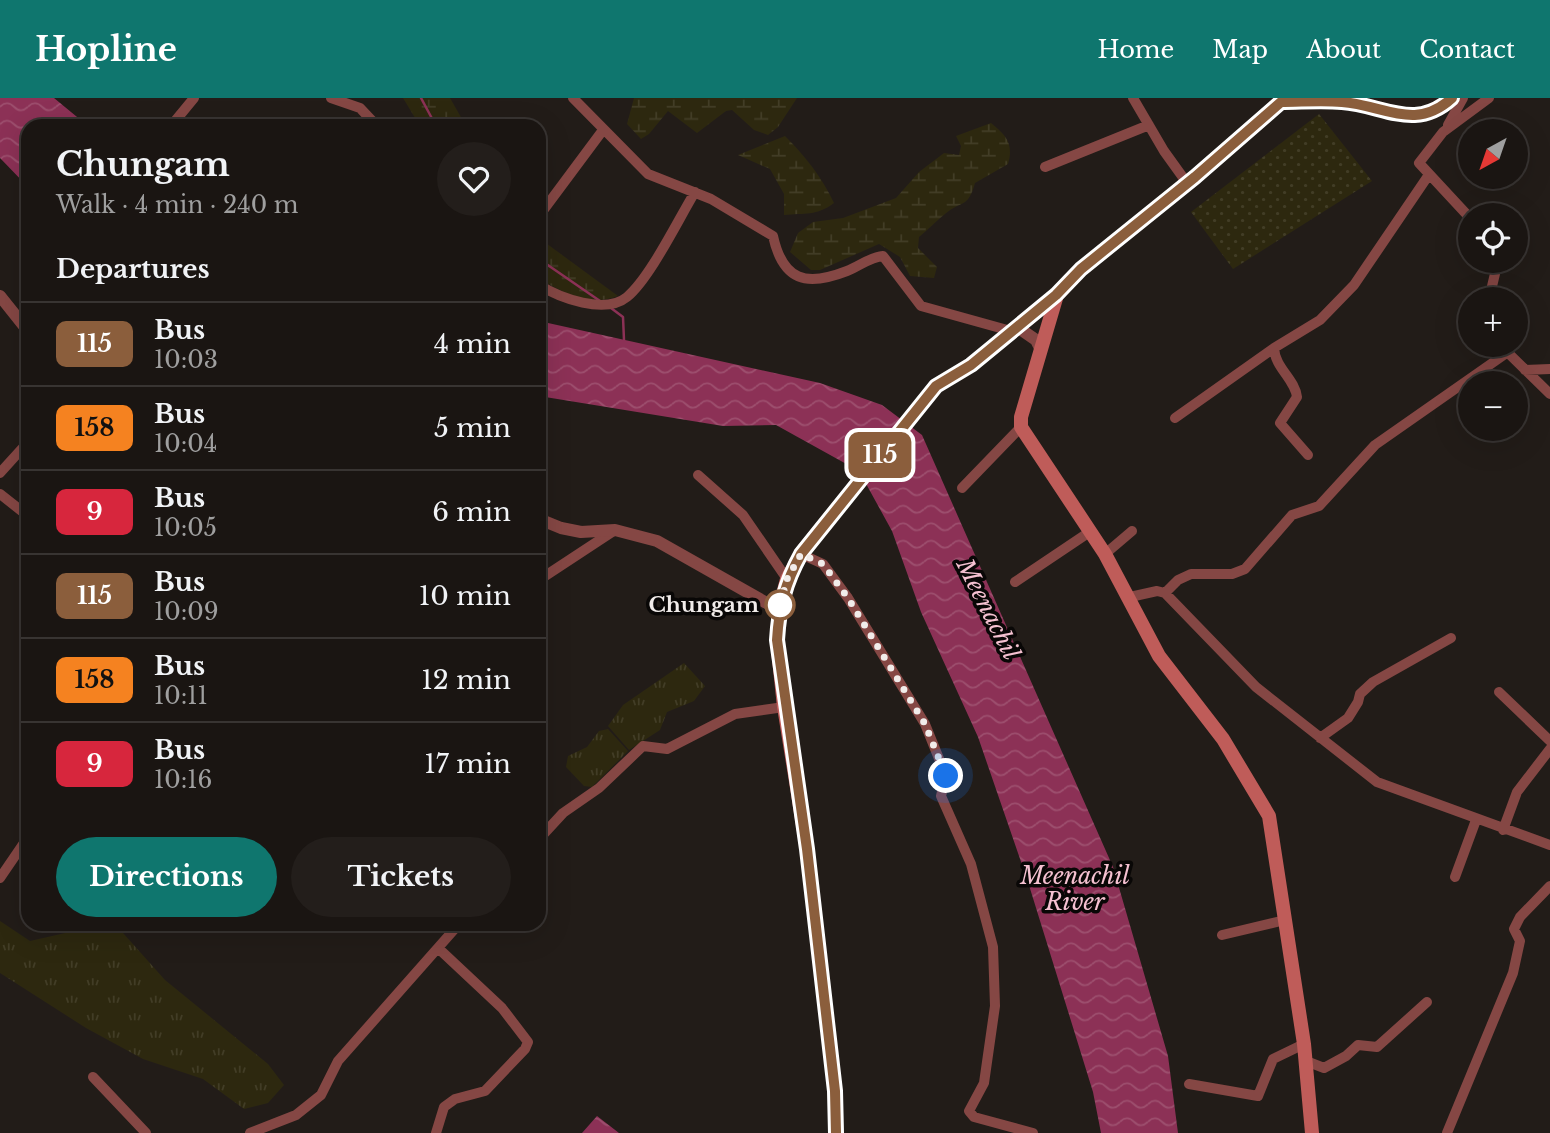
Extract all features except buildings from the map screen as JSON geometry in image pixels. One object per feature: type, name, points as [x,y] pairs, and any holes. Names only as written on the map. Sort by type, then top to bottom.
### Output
[{"type":"main road","points":[[836,1133],[835,1091],[807,849],[784,707],[777,640],[779,610],[787,579],[802,553],[936,386],[971,365],[1056,295],[1081,269],[1283,100],[1343,102],[1404,115],[1423,115],[1438,111],[1452,98]]},
{"type":"main road","points":[[1056,295],[1021,417],[1021,427],[1091,531],[1130,597],[1159,656],[1223,739],[1269,816],[1304,1044],[1312,1133]]},
{"type":"street","points":[[177,119],[194,98]]},
{"type":"street","points":[[331,98],[360,108],[370,119]]},
{"type":"street","points":[[573,98],[648,174],[695,192],[773,236],[777,255],[785,270],[795,277],[806,280],[846,271],[874,257],[884,256],[921,306],[1014,329],[1036,340],[1041,350]]},
{"type":"street","points":[[1133,98],[1187,183]]},
{"type":"street","points":[[1458,206],[1419,163],[1443,132],[1463,98]]},
{"type":"street","points":[[1443,132],[1489,98]]},
{"type":"street","points":[[1045,167],[1149,125]]},
{"type":"street","points":[[546,207],[603,130]]},
{"type":"street","points":[[1175,418],[1274,348],[1320,320],[1354,285],[1428,176]]},
{"type":"street","points":[[546,288],[576,301],[601,304],[626,298],[647,271],[695,192]]},
{"type":"street","points":[[0,296],[21,322]]},
{"type":"street","points":[[1274,348],[1274,356],[1297,390],[1297,397],[1280,423],[1308,455]]},
{"type":"street","points":[[1165,593],[1178,580],[1191,574],[1232,574],[1245,569],[1292,515],[1320,506],[1375,445],[1493,357]]},
{"type":"street","points":[[1512,357],[1550,394]]},
{"type":"street","points":[[1525,370],[1550,369]]},
{"type":"street","points":[[962,488],[1021,427]]},
{"type":"street","points":[[0,473],[21,450]]},
{"type":"street","points":[[698,475],[743,514],[787,579]]},
{"type":"street","points":[[0,494],[21,510]]},
{"type":"street","points":[[546,521],[580,532],[615,530],[657,541],[779,610]]},
{"type":"street","points":[[546,575],[615,530]]},
{"type":"street","points":[[1015,582],[1091,531]]},
{"type":"street","points":[[1104,554],[1132,531]]},
{"type":"street","points":[[802,553],[823,564],[848,598],[925,724],[946,776],[941,796],[971,864],[993,947],[995,1006],[984,1083],[969,1111],[974,1117],[1033,1133]]},
{"type":"street","points":[[1130,597],[1157,591],[1165,593],[1256,687],[1377,782],[1550,845]]},
{"type":"street","points":[[1320,738],[1348,718],[1360,694],[1373,682],[1451,638]]},
{"type":"street","points":[[1499,692],[1550,741]]},
{"type":"street","points":[[546,831],[563,813],[599,788],[643,746],[667,749],[734,714],[784,707]]},
{"type":"street","points":[[1503,830],[1517,792],[1550,749]]},
{"type":"street","points":[[1455,877],[1476,820]]},
{"type":"street","points":[[0,878],[21,846]]},
{"type":"street","points":[[1447,1133],[1513,973],[1520,940],[1514,929],[1520,917],[1550,886]]},
{"type":"street","points":[[1222,934],[1285,920]]},
{"type":"street","points":[[250,1133],[296,1115],[321,1095],[338,1061],[442,951],[455,931]]},
{"type":"street","points":[[436,1133],[444,1107],[455,1099],[485,1091],[525,1049],[528,1042],[502,1008],[442,951]]},
{"type":"street","points":[[1306,1061],[1324,1068],[1346,1056],[1358,1045],[1377,1047],[1427,1002]]},
{"type":"street","points":[[1189,1084],[1258,1096],[1273,1059],[1304,1044]]},
{"type":"street","points":[[93,1077],[146,1133]]},
{"type":"green space","points":[[403,98],[450,98],[462,119],[416,119]]},
{"type":"green space","points":[[634,98],[797,98],[778,127],[768,135],[754,130],[732,110],[726,111],[697,133],[668,111],[649,134],[641,139],[627,124]]},
{"type":"green space","points":[[1319,114],[1372,181],[1233,269],[1191,212]]},
{"type":"green space","points":[[991,123],[1009,145],[1008,164],[975,183],[967,201],[951,210],[919,237],[918,248],[937,267],[934,278],[910,276],[900,257],[879,244],[820,270],[811,270],[790,252],[798,233],[813,222],[843,218],[896,198],[919,172],[944,153],[959,155],[961,146],[956,136]]},
{"type":"green space","points":[[785,136],[824,184],[834,203],[828,207],[810,213],[784,215],[784,194],[770,169],[738,155]]},
{"type":"green space","points":[[546,243],[618,296],[598,300],[568,293],[546,282]]},
{"type":"green space","points":[[684,663],[705,686],[694,701],[667,712],[660,730],[629,750],[608,726],[623,705]]},
{"type":"green space","points":[[608,729],[628,751],[592,787],[584,786],[566,767],[568,756],[587,747],[599,731]]},
{"type":"green space","points":[[0,921],[30,941],[74,931],[121,931],[165,980],[268,1064],[284,1085],[268,1103],[244,1109],[203,1079],[143,1059],[86,1028],[0,973]]},
{"type":"water","points":[[0,98],[54,98],[80,119],[21,119],[21,180],[0,158]]},
{"type":"water","name":"Meenachil River","points":[[546,323],[820,383],[882,405],[922,435],[1113,867],[1168,1056],[1178,1133],[1101,1133],[1093,1092],[1028,882],[978,737],[921,612],[892,531],[859,471],[776,425],[723,426],[546,397]]},
{"type":"water","points":[[597,1116],[619,1133],[582,1133]]},
{"type":"waterway","points":[[421,98],[432,119]]},
{"type":"waterway","points":[[546,264],[600,301]]},
{"type":"waterway","points":[[611,308],[623,317],[624,340]]},
{"type":"bus line","name":"115","points":[[836,1133],[835,1091],[807,849],[784,707],[777,640],[779,610],[787,579],[801,554],[936,386],[971,365],[1281,102],[1343,102],[1404,115],[1423,115],[1438,111],[1452,98]]},
{"type":"place","name":"Chungam","points":[[780,605]]},
{"type":"route","points":[[780,605],[779,610],[787,579],[801,554],[823,564],[891,664],[925,724],[946,776]]},
{"type":"water label","name":"Meenachil","points":[[988,609]]}]
